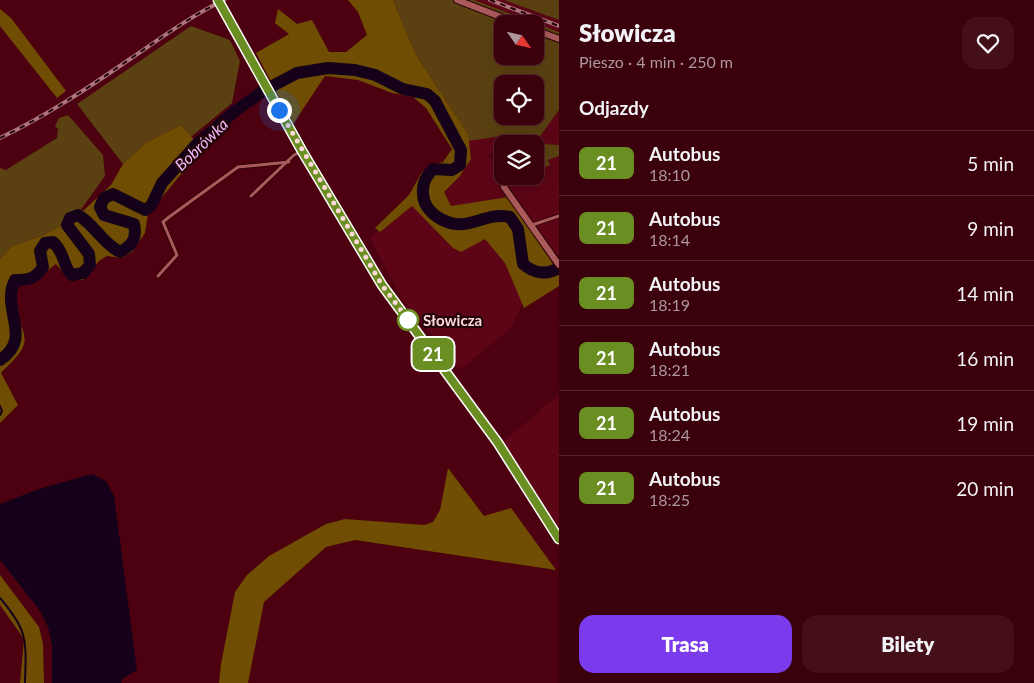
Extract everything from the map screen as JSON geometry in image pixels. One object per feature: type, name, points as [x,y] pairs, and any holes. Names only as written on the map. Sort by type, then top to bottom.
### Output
[{"type":"street","points":[[218,0],[302,151],[382,285],[498,443],[559,539]]},
{"type":"street","points":[[457,0],[496,15]]},
{"type":"street","points":[[544,33],[559,39]]},
{"type":"street","points":[[504,187],[559,265]]},
{"type":"lane","points":[[251,196],[302,151]]},
{"type":"lane","points":[[158,276],[177,255],[163,222],[238,167],[289,162]]},
{"type":"lane","points":[[532,225],[559,216]]},
{"type":"shaded area","points":[[348,0],[393,0],[416,55],[468,134],[471,159],[460,176],[444,192],[451,206],[508,197],[559,273],[559,286],[524,308],[505,263],[485,239],[461,252],[453,248],[412,206],[380,232],[375,228],[409,195],[422,172],[431,165],[443,162],[452,149],[426,108],[413,97],[392,93],[358,80],[325,76],[293,124],[256,53],[289,34],[275,23],[278,9],[297,24],[312,20],[329,52],[346,52],[367,35],[358,12]]},
{"type":"shaded area","points":[[393,0],[474,0],[514,15],[494,15],[494,65],[544,65],[544,26],[559,32],[559,110],[541,135],[494,135],[494,137],[468,141],[468,134],[416,55]]},
{"type":"shaded area","points":[[474,0],[504,0],[559,20],[559,32],[544,26],[544,15],[514,15]]},
{"type":"shaded area","points":[[504,0],[559,0],[559,20]]},
{"type":"shaded area","points":[[0,9],[11,18],[66,91],[57,98],[0,26]]},
{"type":"shaded area","points":[[191,26],[230,40],[240,61],[232,103],[191,137],[181,125],[147,142],[123,164],[77,104]]},
{"type":"shaded area","points":[[559,110],[559,145],[544,144],[544,135],[541,135]]},
{"type":"shaded area","points":[[68,115],[103,155],[105,176],[80,211],[69,213],[60,226],[41,236],[12,246],[0,259],[0,168],[6,170],[57,138],[58,129],[55,126],[59,118]]},
{"type":"shaded area","points":[[181,125],[202,149],[148,214],[145,233],[132,252],[122,258],[107,256],[99,261],[83,280],[71,278],[56,264],[36,280],[17,283],[12,301],[24,333],[25,341],[20,352],[1,373],[18,405],[0,423],[0,259],[12,246],[41,236],[60,226],[69,213],[84,210],[111,185],[123,164],[147,142]]},
{"type":"shaded area","points":[[494,136],[494,153],[488,155],[494,164],[494,185],[544,185],[544,167],[550,165],[548,160],[559,156],[559,254],[550,260],[508,197],[451,206],[444,192],[460,176],[471,160],[468,141]]},
{"type":"shaded area","points":[[544,144],[559,145],[559,156],[548,160],[550,165],[544,167]]},
{"type":"shaded area","points":[[412,201],[440,235],[498,233],[531,286],[511,328],[460,370],[401,297],[370,238]]},
{"type":"shaded area","points":[[559,396],[559,532],[503,441],[541,411],[540,409]]},
{"type":"shaded area","points":[[448,468],[484,516],[511,508],[556,570],[355,540],[326,547],[264,602],[248,683],[219,683],[235,592],[247,575],[269,556],[326,524],[345,519],[424,525],[433,522],[440,510]]},
{"type":"shaded area","points":[[92,474],[106,481],[114,496],[137,670],[122,679],[121,683],[52,683],[52,646],[48,627],[40,611],[0,560],[0,504],[39,489]]},
{"type":"shaded area","points":[[0,575],[39,627],[43,644],[44,683],[20,683],[24,639],[0,605]]},
{"type":"waterway","name":"Bobrówka","points":[[0,360],[10,351],[15,342],[16,333],[11,302],[11,291],[15,280],[31,278],[40,271],[43,267],[40,251],[45,243],[53,242],[57,246],[72,275],[83,273],[90,265],[89,254],[67,225],[70,218],[78,215],[84,219],[103,239],[120,252],[133,241],[135,233],[134,224],[104,215],[100,207],[104,198],[113,194],[145,210],[151,206],[162,183],[196,145],[234,112],[263,91],[297,73],[328,68],[355,70],[375,75],[403,89],[427,94],[435,101],[461,150],[460,165],[452,170],[433,169],[426,177],[423,193],[428,209],[447,222],[456,224],[465,224],[490,217],[510,217],[518,229],[523,264],[536,272],[549,272],[559,268]]},
{"type":"waterway","points":[[0,406],[2,411],[0,415]]},
{"type":"waterway","points":[[0,598],[16,620],[24,638],[26,657],[25,683]]},
{"type":"railway","points":[[0,138],[66,101],[176,28],[224,0]]},
{"type":"railway","points":[[490,0],[559,26]]},
{"type":"bus line","name":"21","points":[[218,0],[302,151],[382,285],[498,443],[559,539]]},
{"type":"place","name":"Słowicza","points":[[408,320]]},
{"type":"route","points":[[279,110],[382,285],[412,325],[408,320]]}]
